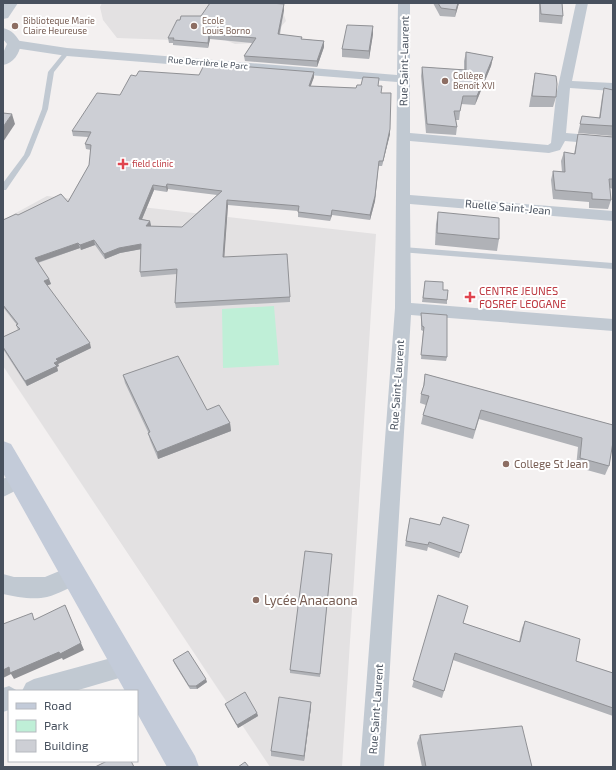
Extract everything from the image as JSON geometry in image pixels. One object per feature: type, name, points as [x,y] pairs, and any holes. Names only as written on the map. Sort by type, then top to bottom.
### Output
[{"type":"main road","points":[[3,451],[11,485],[74,575],[184,767]]},
{"type":"street","points":[[3,15],[11,3]]},
{"type":"street","name":"Rue Saint-Laurent","points":[[372,767],[402,308],[404,3]]},
{"type":"street","points":[[403,136],[549,149],[555,147],[558,143],[559,136],[562,96],[582,3]]},
{"type":"street","points":[[3,32],[11,38],[14,44],[12,52],[3,61]]},
{"type":"street","name":"Rue Derrière le Parc","points":[[14,44],[67,52],[403,79]]},
{"type":"street","points":[[565,84],[613,86]]},
{"type":"street","points":[[559,136],[613,141]]},
{"type":"street","name":"Ruelle Saint-Jean","points":[[403,199],[613,216]]},
{"type":"street","points":[[402,308],[613,325]]},
{"type":"street","points":[[3,584],[14,587],[46,587],[74,575]]},
{"type":"street","points":[[38,690],[126,665]]},
{"type":"lane","points":[[3,188],[26,155],[45,109],[51,72],[67,52]]},
{"type":"lane","points":[[403,250],[613,266]]},
{"type":"shaded area","name":"Ecole Louis Borno","points":[[102,3],[266,3],[282,9],[286,21],[277,31],[254,43],[235,44],[218,37],[173,40],[117,38],[103,20],[100,7]]},
{"type":"shaded area","name":"Lycée Anacaona","points":[[47,196],[376,234],[342,767],[270,767],[3,366],[3,220]]},
{"type":"green space","points":[[274,306],[279,365],[223,368],[222,309]]},
{"type":"building","points":[[210,3],[284,4],[278,34],[302,37],[301,39],[324,41],[317,61],[244,56],[256,38],[209,34],[208,43],[173,40],[174,38],[168,38],[177,20],[180,20],[181,16],[201,16]]},
{"type":"building","points":[[438,3],[458,3],[456,10],[441,8]]},
{"type":"building","points":[[540,3],[562,3],[563,16],[541,14]]},
{"type":"building","points":[[347,25],[373,26],[369,51],[342,49]]},
{"type":"building","points":[[466,52],[493,57],[477,96],[463,96],[460,111],[454,111],[457,127],[427,124],[422,67],[466,70]]},
{"type":"building","points":[[204,65],[314,72],[309,86],[356,88],[357,85],[361,85],[363,77],[379,78],[378,86],[382,86],[381,93],[391,93],[390,129],[383,161],[379,161],[375,196],[370,215],[332,210],[331,216],[298,212],[299,206],[227,200],[223,257],[287,254],[290,297],[175,303],[177,269],[140,272],[141,244],[119,248],[104,254],[94,240],[80,245],[78,243],[35,258],[49,279],[44,281],[90,343],[56,359],[58,361],[54,363],[57,366],[25,381],[3,347],[3,337],[20,329],[16,325],[18,324],[3,305],[3,220],[16,214],[18,215],[61,194],[68,202],[89,165],[91,145],[85,144],[91,132],[72,131],[97,93],[120,95],[131,75],[136,76],[139,71],[199,75]],"holes":[[[167,184],[222,191],[182,227],[146,226],[150,221],[139,219],[153,185],[166,187]]]},
{"type":"building","points":[[535,73],[556,76],[556,97],[532,96]]},
{"type":"building","points":[[604,88],[613,90],[613,126],[580,124],[582,116],[600,118]]},
{"type":"building","points":[[3,113],[12,114],[3,127]]},
{"type":"building","points":[[578,134],[613,137],[613,179],[609,179],[611,200],[592,199],[592,193],[555,190],[553,171],[565,172],[564,152],[575,154]]},
{"type":"building","points":[[438,212],[499,218],[499,239],[437,233]]},
{"type":"building","points":[[425,281],[443,282],[443,290],[448,290],[447,300],[423,298]]},
{"type":"building","points":[[421,313],[447,315],[447,357],[421,355],[424,327],[422,326]]},
{"type":"building","points":[[178,356],[207,410],[219,405],[230,423],[157,452],[148,433],[150,432],[123,375]]},
{"type":"building","points":[[425,374],[613,425],[613,442],[609,466],[580,458],[582,438],[481,410],[475,430],[423,415],[429,396],[421,394]]},
{"type":"building","points":[[443,517],[469,525],[461,553],[429,542],[428,545],[406,541],[410,518],[440,525]]},
{"type":"building","points":[[305,551],[332,554],[320,674],[290,670]]},
{"type":"building","points":[[438,595],[468,606],[463,623],[520,642],[525,621],[580,639],[576,661],[613,673],[613,708],[455,653],[444,691],[413,680]]},
{"type":"building","points":[[65,605],[81,643],[60,654],[59,652],[10,673],[9,667],[3,670],[3,624],[32,613],[34,620]]},
{"type":"building","points":[[188,651],[206,679],[196,686],[189,686],[173,660]]},
{"type":"building","points":[[245,692],[257,713],[237,725],[225,704]]},
{"type":"building","points":[[279,697],[311,702],[304,756],[271,751]]},
{"type":"building","points":[[522,726],[532,767],[426,767],[420,735]]},
{"type":"building","points":[[105,762],[132,762],[134,767],[95,767]]},
{"type":"building","points":[[245,762],[249,767],[238,767]]},
{"type":"place","name":"Biblioteque Marie Claire Heureuse","points":[[15,26]]},
{"type":"place","name":"Ecole Louis Borno","points":[[194,26]]},
{"type":"place","name":"Collège Benoît XVI","points":[[445,81]]},
{"type":"place","name":"field clinic","points":[[123,164]]},
{"type":"place","name":"CENTRE JEUNES FOSREF LEOGANE","points":[[470,297]]},
{"type":"place","name":"College St Jean","points":[[506,464]]},
{"type":"place","name":"Lycée Anacaona","points":[[256,600]]}]
